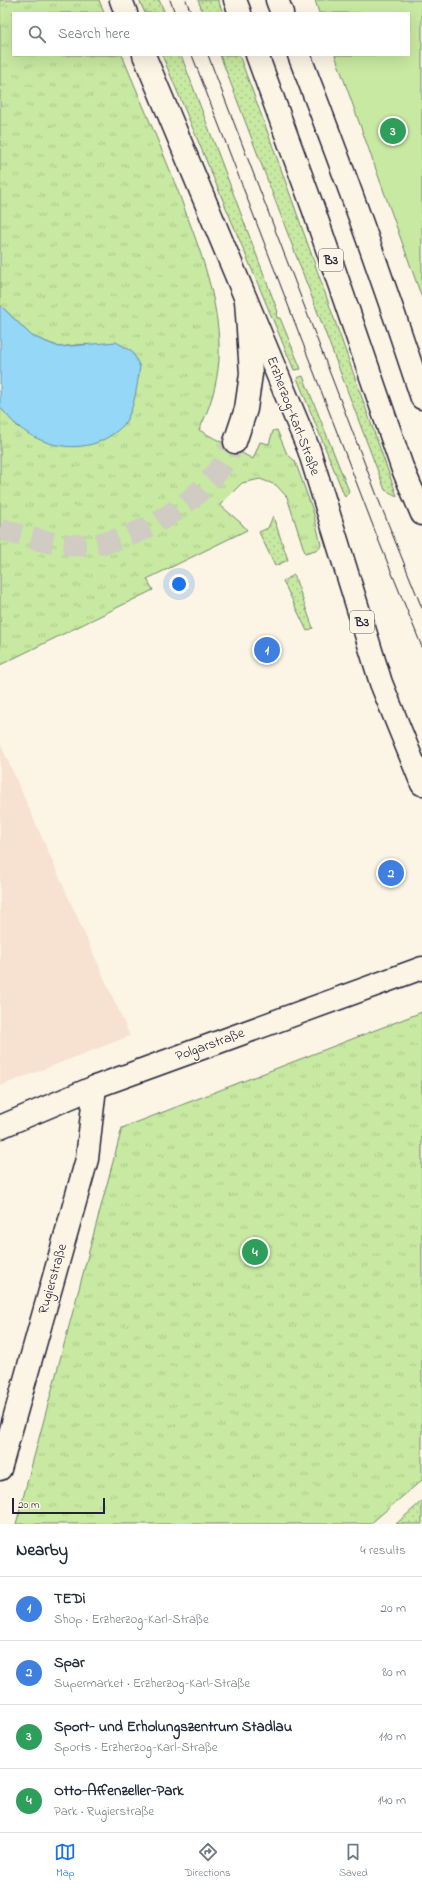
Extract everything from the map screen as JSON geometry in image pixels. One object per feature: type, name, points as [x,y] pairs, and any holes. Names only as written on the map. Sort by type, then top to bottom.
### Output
[{"type":"main road","points":[[121,0],[126,12]]},
{"type":"main road","points":[[235,0],[240,12]]},
{"type":"main road","points":[[277,0],[282,12]]},
{"type":"main road","name":"Erzherzog-Karl-Straße","points":[[144,56],[309,450],[381,683],[422,784]]},
{"type":"main road","name":"B3","points":[[257,56],[313,208],[402,467],[422,514]]},
{"type":"main road","points":[[299,56],[387,290],[422,398]]},
{"type":"main road","points":[[235,442],[246,409],[251,374],[246,300]]},
{"type":"main road","name":"Polgarstraße","points":[[0,1127],[95,1087],[422,968]]},
{"type":"main road","name":"Rugierstraße","points":[[0,1469],[87,1159],[95,1087]]},
{"type":"shaded area","points":[[0,743],[130,1036],[0,1086]]},
{"type":"green space","points":[[0,0],[99,0],[104,12],[12,12],[12,56],[122,56],[179,193],[205,267],[214,303],[219,341],[217,378],[199,430],[253,459],[260,442],[269,444],[273,431],[277,430],[287,454],[295,461],[313,511],[321,545],[319,549],[305,553],[287,497],[276,485],[260,479],[242,483],[220,505],[247,530],[147,579],[153,590],[0,665],[0,407],[19,428],[86,344],[59,347],[32,336],[0,305]]},
{"type":"green space","points":[[139,0],[159,0],[165,12],[145,12]]},
{"type":"green space","points":[[198,0],[218,0],[223,12],[203,12]]},
{"type":"green space","points":[[315,0],[422,0],[422,298],[335,56],[410,56],[410,12],[319,12]]},
{"type":"green space","points":[[162,56],[181,56],[278,312],[276,314],[277,318],[280,318],[301,369],[294,370]]},
{"type":"green space","points":[[220,56],[239,56],[397,496],[385,490]]},
{"type":"green space","points":[[303,376],[349,491],[345,497],[297,378]]},
{"type":"green space","points":[[273,516],[288,560],[275,566],[259,532],[268,528]]},
{"type":"green space","points":[[294,575],[313,628],[307,631],[283,581]]},
{"type":"green space","points":[[422,1012],[422,1480],[370,1524],[16,1524],[122,1128]]},
{"type":"green space","points":[[422,1501],[422,1524],[396,1524]]},
{"type":"water","points":[[0,305],[32,336],[59,347],[116,342],[132,351],[140,367],[135,396],[125,423],[112,435],[103,440],[93,444],[71,447],[60,446],[38,439],[16,425],[0,407]]},
{"type":"tunnel","points":[[0,528],[38,540],[65,545],[104,543],[122,538],[157,522],[188,501],[202,489],[217,472],[235,442]]},
{"type":"tram line","points":[[170,0],[175,12]]},
{"type":"tram line","points":[[186,0],[191,12]]},
{"type":"tram line","points":[[192,56],[380,544],[422,647]]},
{"type":"tram line","points":[[208,56],[381,506],[422,608]]},
{"type":"place","name":"Sport- und Erholungszentrum Stadlau","points":[[393,131]]},
{"type":"place","name":"TEDi","points":[[267,650]]},
{"type":"place","name":"Spar","points":[[391,873]]},
{"type":"place","name":"Otto-Affenzeller-Park","points":[[255,1252]]}]
